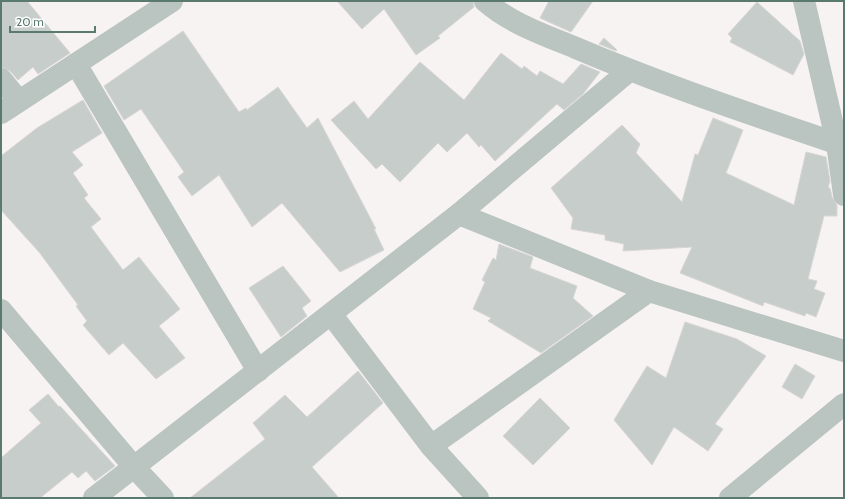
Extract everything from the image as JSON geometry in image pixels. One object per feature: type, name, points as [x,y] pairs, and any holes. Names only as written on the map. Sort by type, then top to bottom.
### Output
[{"type":"street","points":[[1,113],[172,1]]},
{"type":"street","points":[[485,1],[496,11],[520,24],[630,70],[841,145]]},
{"type":"street","points":[[804,1],[841,145],[844,195]]},
{"type":"street","points":[[76,64],[258,370]]},
{"type":"street","points":[[94,498],[459,214],[630,70]]},
{"type":"street","points":[[1,79],[19,101]]},
{"type":"street","points":[[459,214],[649,291],[844,352]]},
{"type":"street","points":[[431,446],[649,291]]},
{"type":"street","points":[[1,310],[134,467],[163,498]]},
{"type":"street","points":[[331,314],[431,446],[478,498]]},
{"type":"street","points":[[730,498],[844,404]]},
{"type":"building","points":[[1,1],[27,1],[70,53],[38,74],[33,67],[18,80],[10,71],[1,67]]},
{"type":"building","points":[[337,1],[473,1],[474,7],[438,36],[440,38],[416,55],[384,9],[362,29]]},
{"type":"building","points":[[549,1],[593,1],[571,32],[540,18]]},
{"type":"building","points":[[757,2],[800,41],[804,54],[793,75],[730,42],[732,38],[728,34]]},
{"type":"building","points":[[183,31],[239,112],[246,108],[247,110],[278,87],[307,128],[318,118],[376,229],[374,229],[384,250],[340,272],[282,203],[252,227],[219,175],[192,196],[178,177],[184,172],[141,109],[124,120],[104,86]]},
{"type":"building","points":[[604,38],[617,50],[616,51],[599,44]]},
{"type":"building","points":[[501,53],[522,69],[524,66],[537,76],[540,71],[563,84],[581,64],[600,72],[583,94],[564,110],[557,104],[495,161],[481,145],[479,147],[467,133],[447,152],[438,143],[400,182],[382,164],[376,169],[331,120],[354,101],[368,119],[420,62],[464,100]]},
{"type":"building","points":[[83,100],[102,133],[72,152],[83,165],[73,173],[88,195],[84,198],[101,219],[91,227],[123,270],[139,257],[180,309],[159,326],[185,358],[156,379],[123,343],[109,355],[83,325],[87,321],[76,306],[78,305],[39,252],[1,210],[1,156],[37,128]]},
{"type":"building","points":[[713,118],[743,130],[726,173],[794,205],[806,152],[826,157],[830,181],[828,188],[830,188],[832,197],[837,205],[837,216],[824,216],[808,279],[817,281],[814,289],[825,293],[816,317],[806,313],[805,316],[764,302],[763,306],[680,273],[692,247],[623,251],[624,244],[605,240],[605,235],[571,229],[573,218],[551,188],[622,125],[640,144],[636,153],[682,202],[695,154],[698,155]]},
{"type":"building","points":[[499,244],[533,257],[530,268],[577,286],[573,298],[593,316],[541,353],[488,321],[491,318],[473,309],[485,282],[482,280],[493,258],[496,260]]},
{"type":"building","points":[[283,266],[311,301],[302,308],[307,316],[281,337],[249,288]]},
{"type":"building","points":[[685,322],[737,339],[766,356],[715,424],[723,429],[708,451],[674,427],[652,465],[614,420],[647,366],[666,378]]},
{"type":"building","points":[[795,364],[815,376],[802,399],[782,387]]},
{"type":"building","points":[[358,371],[383,403],[312,467],[339,498],[190,498],[265,439],[253,423],[285,395],[307,417]]},
{"type":"building","points":[[48,394],[115,466],[95,481],[86,471],[78,478],[72,472],[40,498],[1,498],[1,458],[41,423],[29,410]]},
{"type":"building","points":[[540,398],[570,428],[533,465],[503,436]]}]
